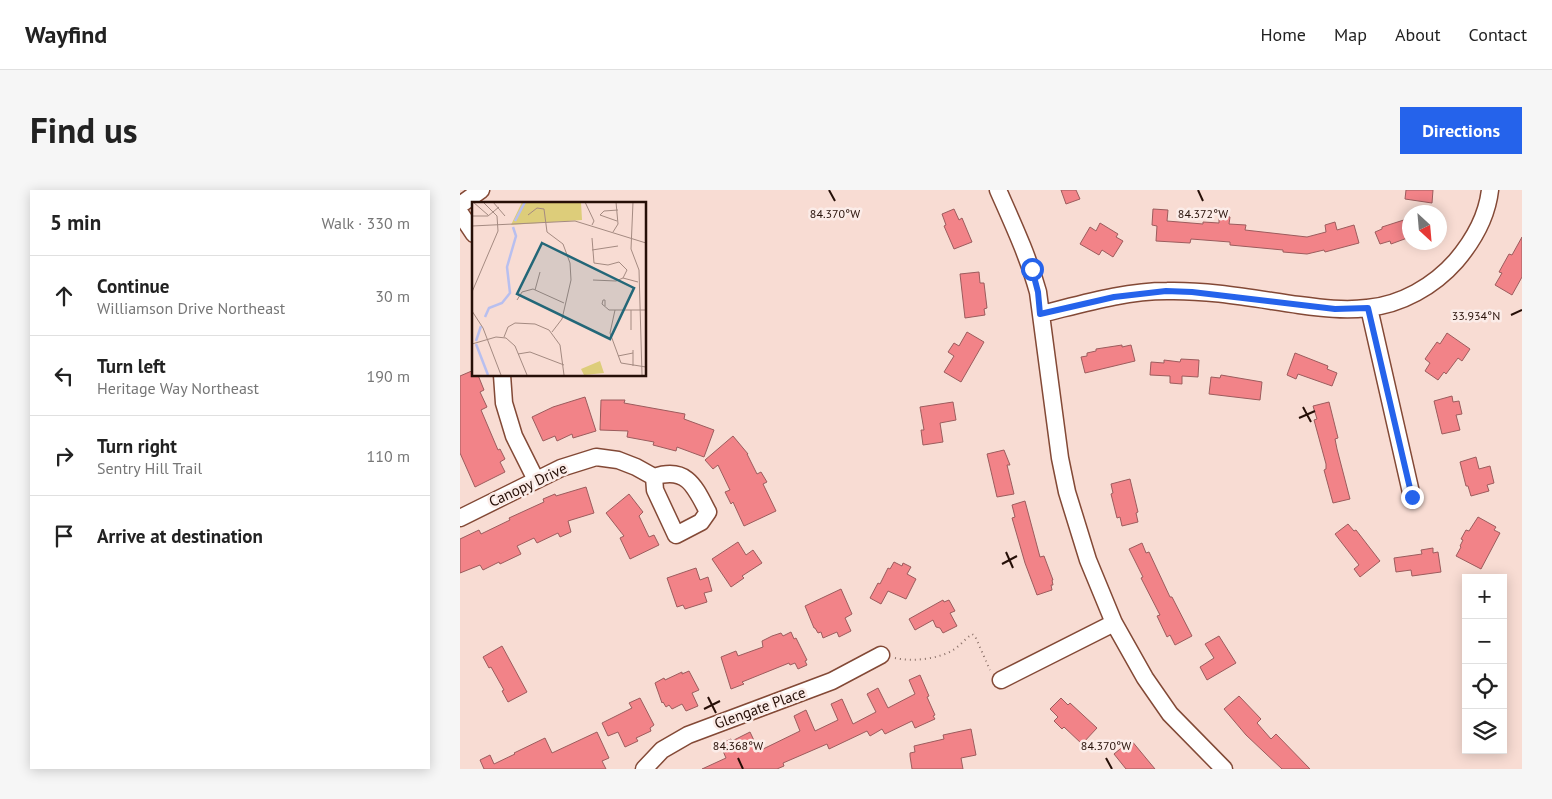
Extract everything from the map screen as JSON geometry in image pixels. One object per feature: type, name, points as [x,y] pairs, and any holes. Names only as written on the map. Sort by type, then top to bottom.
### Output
[{"type":"street","points":[[460,205],[481,190]]},
{"type":"street","points":[[998,190],[1032,269],[1038,292],[1060,458],[1067,492],[1088,560],[1114,623],[1145,678],[1170,714],[1224,769]]},
{"type":"street","points":[[1040,314],[1114,297],[1166,291],[1192,292],[1335,309],[1368,308],[1396,302],[1423,289],[1447,271],[1466,248],[1480,224],[1490,190]]},
{"type":"street","points":[[460,213],[472,231]]},
{"type":"street","points":[[1368,308],[1412,497]]},
{"type":"street","points":[[502,376],[504,403],[514,436],[536,480]]},
{"type":"street","name":"Canopy Drive","points":[[460,518],[561,468],[596,457],[618,460],[654,477]]},
{"type":"street","points":[[1001,680],[1114,623]]},
{"type":"street","name":"Glengate Place","points":[[644,769],[662,750],[688,735],[832,681],[881,655]]},
{"type":"path","points":[[881,655],[901,660],[935,658],[956,648],[972,634],[975,636],[995,680],[1001,680]]},
{"type":"building","points":[[1061,190],[1076,190],[1080,199],[1066,204]]},
{"type":"building","points":[[1406,190],[1433,190],[1432,203],[1405,199]]},
{"type":"building","points":[[954,209],[959,220],[962,218],[972,242],[954,249],[944,226],[946,225],[942,214]]},
{"type":"building","points":[[1153,209],[1168,210],[1167,221],[1203,224],[1203,222],[1219,223],[1219,216],[1230,217],[1229,224],[1246,225],[1245,230],[1307,237],[1326,232],[1325,225],[1335,222],[1337,230],[1354,225],[1359,243],[1325,252],[1324,250],[1307,254],[1230,245],[1230,242],[1191,239],[1190,243],[1156,241],[1157,226],[1152,225]]},
{"type":"building","points":[[1402,221],[1402,240],[1391,244],[1390,241],[1380,244],[1375,232],[1382,229],[1382,227]]},
{"type":"building","points":[[1100,223],[1118,234],[1116,237],[1123,241],[1113,257],[1102,250],[1099,255],[1080,244],[1090,227],[1096,231]]},
{"type":"building","points":[[1522,237],[1522,277],[1512,295],[1495,285],[1502,273],[1499,272],[1509,254],[1512,255]]},
{"type":"building","points":[[979,272],[980,283],[984,283],[987,308],[984,309],[985,315],[965,318],[960,274]]},
{"type":"building","points":[[967,332],[984,342],[961,382],[944,372],[954,356],[948,352],[954,343],[959,346]]},
{"type":"building","points":[[1447,333],[1470,349],[1462,361],[1458,358],[1446,374],[1444,372],[1438,380],[1425,371],[1430,363],[1425,359],[1437,342],[1440,344]]},
{"type":"building","points":[[1122,345],[1122,347],[1131,345],[1135,361],[1085,373],[1081,357],[1087,356],[1087,353],[1096,351],[1096,349]]},
{"type":"building","points":[[1295,353],[1328,366],[1327,369],[1337,373],[1332,386],[1298,374],[1296,379],[1287,375]]},
{"type":"building","points":[[1181,359],[1199,360],[1198,377],[1182,376],[1182,384],[1170,383],[1170,376],[1150,375],[1151,362],[1164,363],[1164,360],[1180,362]]},
{"type":"building","points":[[472,371],[472,376],[478,376],[484,390],[480,392],[487,407],[481,410],[498,450],[500,449],[505,459],[500,462],[505,472],[475,487],[460,453],[460,376]]},
{"type":"building","points":[[1221,375],[1262,382],[1260,400],[1209,394],[1211,377],[1220,378]]},
{"type":"building","points":[[1452,396],[1453,402],[1459,401],[1462,414],[1456,415],[1460,430],[1442,434],[1434,401]]},
{"type":"building","points":[[585,397],[596,431],[573,438],[572,434],[557,441],[555,436],[543,441],[532,417],[553,407]]},
{"type":"building","points":[[601,400],[625,400],[624,403],[685,414],[684,419],[714,430],[704,457],[677,447],[676,451],[653,445],[654,442],[627,437],[628,431],[600,430]]},
{"type":"building","points":[[953,402],[956,420],[940,423],[943,442],[923,445],[921,430],[924,430],[920,407]]},
{"type":"building","points":[[1329,402],[1338,438],[1335,439],[1337,449],[1350,499],[1333,503],[1324,470],[1326,469],[1326,464],[1314,420],[1317,419],[1313,406]]},
{"type":"building","points":[[733,436],[748,454],[757,474],[761,472],[767,482],[763,484],[776,511],[744,526],[733,502],[731,504],[725,492],[730,490],[718,465],[713,469],[705,460]]},
{"type":"building","points":[[1004,450],[1010,465],[1007,465],[1014,494],[997,497],[987,454]]},
{"type":"building","points":[[1476,457],[1479,469],[1490,466],[1494,483],[1487,485],[1489,491],[1471,496],[1468,486],[1466,486],[1460,462]]},
{"type":"building","points":[[1130,479],[1138,512],[1136,513],[1138,522],[1122,526],[1120,517],[1117,518],[1111,494],[1113,493],[1111,484]]},
{"type":"building","points":[[586,487],[594,513],[568,521],[571,532],[560,537],[558,533],[537,543],[534,538],[517,546],[521,554],[500,564],[499,562],[483,570],[480,565],[460,573],[460,539],[479,530],[481,534],[510,520],[509,518],[544,502],[543,499],[555,494],[556,496]]},
{"type":"building","points":[[629,494],[643,512],[639,516],[649,537],[654,535],[659,545],[630,559],[620,538],[624,536],[606,513]]},
{"type":"building","points":[[1025,501],[1040,557],[1044,556],[1053,580],[1052,590],[1037,595],[1025,563],[1012,518],[1015,517],[1012,505]]},
{"type":"building","points":[[1478,517],[1496,527],[1494,530],[1500,533],[1481,569],[1456,556],[1466,530],[1469,531]]},
{"type":"building","points":[[1348,524],[1354,531],[1356,530],[1380,561],[1360,577],[1354,569],[1359,565],[1335,534]]},
{"type":"building","points":[[738,542],[746,555],[753,550],[762,563],[742,576],[744,578],[731,587],[712,559]]},
{"type":"building","points":[[1142,543],[1146,553],[1149,552],[1170,597],[1172,597],[1192,636],[1175,645],[1170,635],[1167,637],[1157,616],[1160,615],[1129,549]]},
{"type":"building","points":[[1433,548],[1433,553],[1438,552],[1441,572],[1412,576],[1411,570],[1396,572],[1394,558],[1422,554],[1421,550]]},
{"type":"building","points":[[894,562],[902,566],[903,563],[911,567],[907,574],[916,579],[906,599],[888,591],[881,604],[870,598],[888,568],[890,569]]},
{"type":"building","points":[[696,568],[700,580],[708,577],[712,591],[704,593],[707,602],[685,609],[683,605],[677,607],[667,578]]},
{"type":"building","points":[[841,589],[852,614],[845,618],[851,631],[839,637],[837,632],[823,638],[821,632],[818,633],[814,628],[805,606]]},
{"type":"building","points":[[943,600],[944,602],[949,600],[955,611],[950,613],[957,626],[943,633],[940,628],[936,627],[933,620],[915,630],[909,619]]},
{"type":"building","points":[[791,632],[807,660],[805,661],[807,665],[798,669],[795,663],[790,665],[789,663],[742,682],[744,684],[731,689],[721,657],[736,651],[738,656],[763,647],[762,641],[772,636],[781,633],[783,636]]},
{"type":"building","points":[[1219,636],[1236,663],[1207,680],[1200,667],[1214,658],[1205,644]]},
{"type":"building","points":[[502,646],[527,692],[508,702],[502,691],[504,690],[483,657]]},
{"type":"building","points":[[689,671],[699,690],[692,693],[698,706],[686,711],[682,704],[672,709],[669,705],[666,707],[662,703],[655,683],[664,678],[665,680],[682,672],[682,674]]},
{"type":"building","points":[[920,675],[929,696],[927,697],[935,719],[915,728],[912,721],[885,734],[882,729],[870,736],[867,731],[829,749],[827,744],[783,763],[784,766],[777,769],[702,769],[726,758],[720,744],[731,739],[732,741],[750,732],[759,751],[800,731],[794,716],[806,710],[815,731],[838,720],[831,704],[842,699],[853,724],[876,712],[867,694],[878,688],[888,708],[915,694],[909,680]]},
{"type":"building","points":[[1239,696],[1261,719],[1257,723],[1271,739],[1276,734],[1310,769],[1282,769],[1246,735],[1224,709]]},
{"type":"building","points":[[640,698],[654,725],[650,728],[651,731],[636,738],[638,741],[625,747],[618,732],[608,736],[602,723],[632,708],[629,703]]},
{"type":"building","points":[[1061,698],[1068,705],[1070,703],[1097,728],[1082,744],[1064,727],[1062,729],[1054,721],[1058,717],[1050,709]]},
{"type":"building","points":[[971,729],[976,755],[961,758],[963,769],[912,769],[910,753],[915,752],[914,746],[944,739],[943,735]]},
{"type":"building","points":[[597,732],[609,758],[602,761],[606,769],[484,769],[480,760],[490,755],[494,764],[545,738],[552,753]]},
{"type":"building","points":[[1131,740],[1155,769],[1126,769],[1114,754]]},
{"type":"route","points":[[1032,269],[1038,292],[1040,314],[1114,297],[1166,291],[1192,292],[1335,309],[1368,308],[1412,497]]}]
